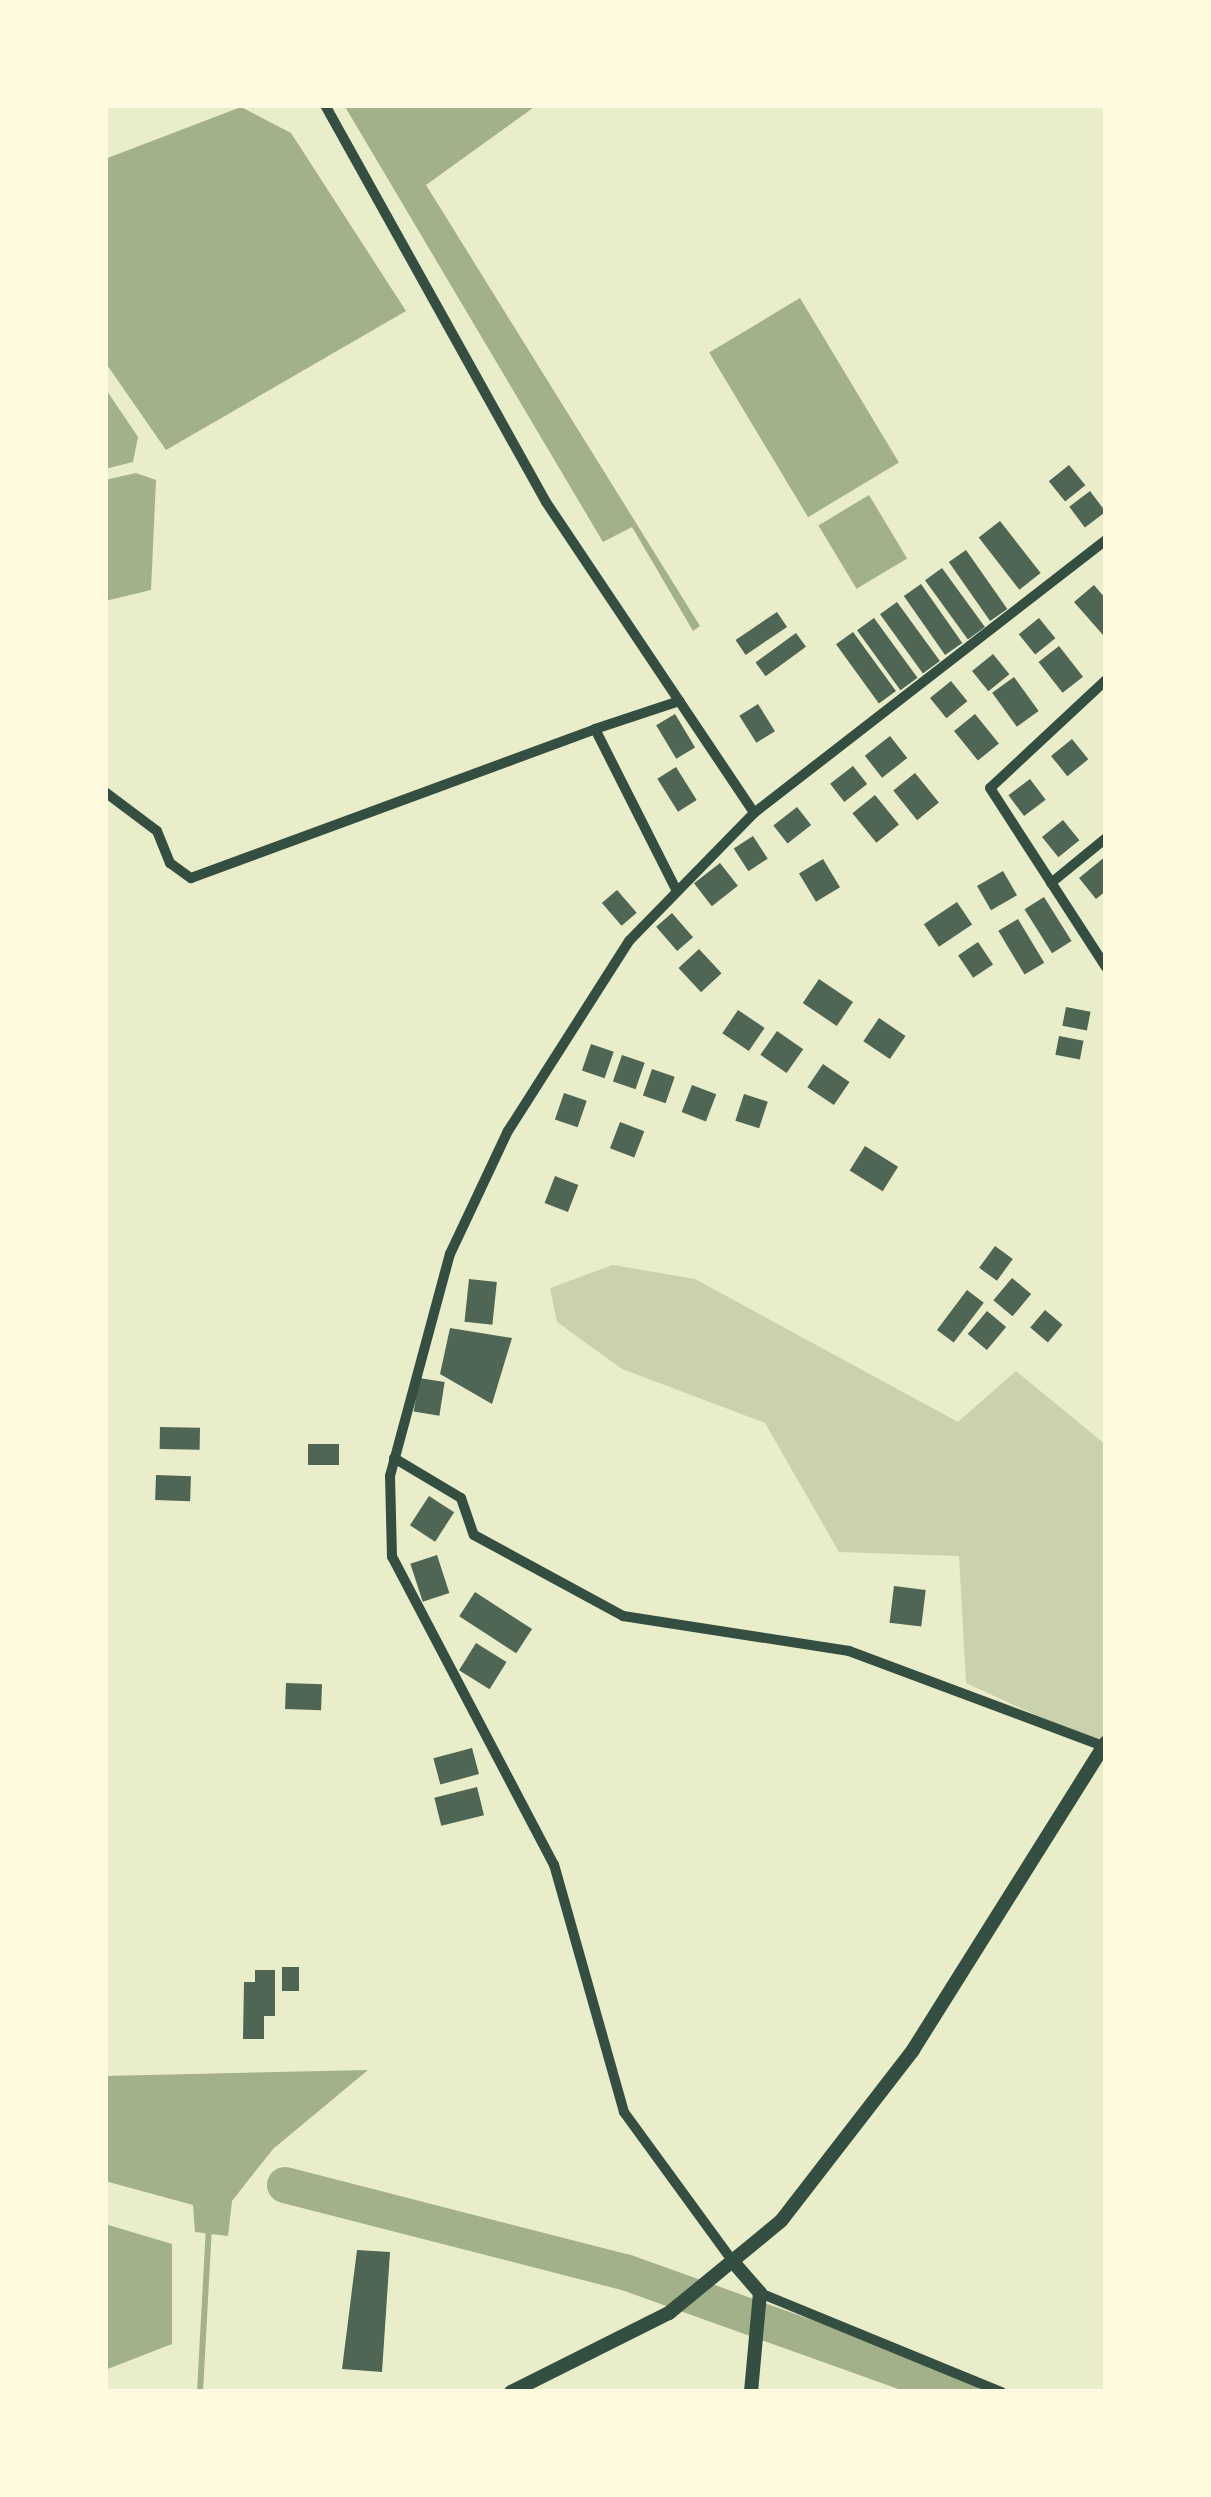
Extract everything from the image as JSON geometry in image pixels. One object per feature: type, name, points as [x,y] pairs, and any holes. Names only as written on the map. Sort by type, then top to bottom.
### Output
[{"type":"street","points":[[325,105],[546,502],[754,813]]},
{"type":"street","points":[[1001,2392],[760,2293],[624,2112],[554,1865],[392,1557],[394,1458],[451,1254],[508,1131],[628,941],[754,813],[1106,540]]},
{"type":"street","points":[[1106,680],[990,788],[1106,967]]},
{"type":"street","points":[[105,792],[157,831],[170,863],[191,878],[679,701]]},
{"type":"street","points":[[595,728],[677,891]]},
{"type":"street","points":[[1051,883],[1106,838]]},
{"type":"street","points":[[394,1458],[461,1498],[474,1535],[622,1616],[849,1651],[1105,1745],[829,2168],[734,2263],[669,2313],[511,2392]]},
{"type":"street","points":[[751,2392],[760,2293]]},
{"type":"shaded area","points":[[344,105],[537,105],[426,185],[700,626],[693,631],[632,527],[603,542]]},
{"type":"shaded area","points":[[241,107],[291,133],[406,311],[166,450],[105,362],[105,159]]},
{"type":"shaded area","points":[[800,298],[899,463],[808,517],[709,353]]},
{"type":"shaded area","points":[[105,388],[138,437],[133,462],[105,469]]},
{"type":"shaded area","points":[[136,473],[156,480],[151,590],[105,601],[105,480]]},
{"type":"shaded area","points":[[869,495],[907,558],[857,589],[818,525]]},
{"type":"shaded area","points":[[613,1265],[695,1279],[958,1422],[1016,1371],[1106,1445],[1103,1746],[966,1683],[959,1556],[839,1552],[765,1423],[622,1369],[557,1322],[550,1288]]},
{"type":"shaded area","points":[[368,2070],[273,2149],[232,2201],[228,2236],[195,2232],[193,2205],[105,2181],[105,2076]]},
{"type":"shaded area","points":[[105,2224],[172,2244],[172,2344],[105,2370]]},
{"type":"building","points":[[1069,465],[1085,485],[1065,502],[1049,481]]},
{"type":"building","points":[[1090,491],[1106,512],[1085,527],[1069,507]]},
{"type":"building","points":[[1000,521],[1041,573],[1019,590],[979,538]]},
{"type":"building","points":[[966,550],[1007,609],[990,621],[949,562]]},
{"type":"building","points":[[942,568],[985,627],[968,639],[925,580]]},
{"type":"building","points":[[921,584],[962,643],[945,655],[904,596]]},
{"type":"building","points":[[1094,585],[1106,599],[1103,635],[1074,602]]},
{"type":"building","points":[[897,602],[940,661],[923,673],[880,614]]},
{"type":"building","points":[[777,612],[787,627],[746,655],[736,640]]},
{"type":"building","points":[[874,618],[917,678],[901,690],[857,630]]},
{"type":"building","points":[[1039,618],[1055,638],[1035,655],[1019,634]]},
{"type":"building","points":[[853,632],[896,691],[879,703],[836,644]]},
{"type":"building","points":[[796,633],[806,647],[766,676],[756,662]]},
{"type":"building","points":[[1059,646],[1083,677],[1063,693],[1039,662]]},
{"type":"building","points":[[993,654],[1009,674],[988,691],[972,671]]},
{"type":"building","points":[[1014,677],[1039,711],[1017,727],[992,693]]},
{"type":"building","points":[[951,681],[967,701],[946,718],[930,698]]},
{"type":"building","points":[[758,704],[775,731],[756,743],[739,716]]},
{"type":"building","points":[[675,714],[695,747],[676,759],[656,725]]},
{"type":"building","points":[[975,714],[999,744],[978,761],[954,731]]},
{"type":"building","points":[[890,736],[907,758],[882,778],[865,756]]},
{"type":"building","points":[[1072,739],[1088,759],[1067,776],[1051,756]]},
{"type":"building","points":[[853,766],[867,784],[844,802],[830,784]]},
{"type":"building","points":[[676,767],[697,800],[678,812],[657,779]]},
{"type":"building","points":[[915,773],[939,803],[917,820],[893,791]]},
{"type":"building","points":[[1030,779],[1046,800],[1024,816],[1008,795]]},
{"type":"building","points":[[875,795],[899,825],[876,843],[852,813]]},
{"type":"building","points":[[797,807],[811,825],[788,844],[773,825]]},
{"type":"building","points":[[1063,820],[1079,840],[1058,857],[1042,837]]},
{"type":"building","points":[[753,836],[768,859],[748,871],[734,849]]},
{"type":"building","points":[[1106,856],[1106,891],[1096,899],[1079,878]]},
{"type":"building","points":[[823,859],[840,887],[816,902],[799,873]]},
{"type":"building","points":[[720,863],[738,886],[712,906],[694,883]]},
{"type":"building","points":[[1003,871],[1017,895],[991,910],[977,886]]},
{"type":"building","points":[[617,890],[637,913],[622,926],[602,903]]},
{"type":"building","points":[[1044,897],[1072,941],[1052,953],[1024,909]]},
{"type":"building","points":[[957,902],[972,924],[939,947],[924,924]]},
{"type":"building","points":[[672,913],[693,937],[677,951],[656,927]]},
{"type":"building","points":[[1018,919],[1044,963],[1025,975],[998,931]]},
{"type":"building","points":[[978,942],[993,964],[973,978],[958,955]]},
{"type":"building","points":[[699,949],[722,973],[701,992],[679,968]]},
{"type":"building","points":[[819,979],[853,1002],[837,1026],[803,1003]]},
{"type":"building","points":[[1066,1007],[1091,1012],[1087,1030],[1062,1026]]},
{"type":"building","points":[[738,1010],[765,1028],[749,1051],[722,1033]]},
{"type":"building","points":[[879,1018],[906,1036],[890,1059],[863,1041]]},
{"type":"building","points":[[777,1031],[803,1049],[787,1073],[760,1055]]},
{"type":"building","points":[[1059,1036],[1084,1041],[1080,1059],[1055,1055]]},
{"type":"building","points":[[591,1044],[614,1052],[605,1078],[582,1070]]},
{"type":"building","points":[[622,1055],[645,1063],[636,1089],[613,1081]]},
{"type":"building","points":[[823,1064],[850,1082],[834,1105],[807,1087]]},
{"type":"building","points":[[652,1069],[675,1077],[666,1103],[643,1095]]},
{"type":"building","points":[[692,1085],[716,1094],[706,1121],[682,1112]]},
{"type":"building","points":[[564,1093],[587,1101],[578,1127],[555,1119]]},
{"type":"building","points":[[744,1094],[768,1102],[759,1128],[735,1121]]},
{"type":"building","points":[[620,1122],[644,1131],[634,1157],[610,1148]]},
{"type":"building","points":[[865,1146],[898,1167],[883,1191],[850,1171]]},
{"type":"building","points":[[555,1176],[578,1185],[568,1212],[545,1203]]},
{"type":"building","points":[[995,1246],[1013,1259],[997,1281],[979,1268]]},
{"type":"building","points":[[1012,1278],[1031,1294],[1013,1316],[993,1300]]},
{"type":"building","points":[[469,1279],[497,1282],[492,1325],[465,1322]]},
{"type":"building","points":[[967,1290],[984,1303],[954,1343],[937,1330]]},
{"type":"building","points":[[1045,1310],[1063,1325],[1048,1342],[1030,1328]]},
{"type":"building","points":[[987,1311],[1006,1327],[987,1350],[968,1334]]},
{"type":"building","points":[[450,1328],[512,1338],[492,1404],[440,1374]]},
{"type":"building","points":[[419,1378],[445,1382],[439,1416],[414,1412]]},
{"type":"building","points":[[160,1427],[200,1428],[200,1450],[160,1449]]},
{"type":"building","points":[[308,1444],[339,1444],[339,1465],[308,1465]]},
{"type":"building","points":[[156,1475],[191,1476],[190,1501],[155,1500]]},
{"type":"building","points":[[429,1496],[454,1512],[435,1542],[410,1525]]},
{"type":"building","points":[[437,1555],[449,1593],[423,1602],[410,1564]]},
{"type":"building","points":[[894,1586],[926,1590],[921,1627],[889,1623]]},
{"type":"building","points":[[475,1592],[532,1629],[516,1653],[459,1616]]},
{"type":"building","points":[[476,1643],[507,1662],[490,1689],[459,1670]]},
{"type":"building","points":[[286,1683],[322,1684],[321,1710],[285,1709]]},
{"type":"building","points":[[472,1748],[479,1774],[440,1784],[433,1758]]},
{"type":"building","points":[[477,1787],[484,1815],[441,1826],[434,1798]]},
{"type":"building","points":[[282,1967],[299,1967],[299,1991],[282,1991]]},
{"type":"building","points":[[255,1970],[275,1970],[275,2016],[264,2016],[264,2039],[243,2039],[244,1982],[255,1982]]},
{"type":"building","points":[[357,2250],[390,2252],[382,2372],[342,2369]]},
{"type":"waterway","points":[[285,2185],[625,2272],[961,2392]]},
{"type":"waterway","points":[[200,2392],[209,2228]]}]
